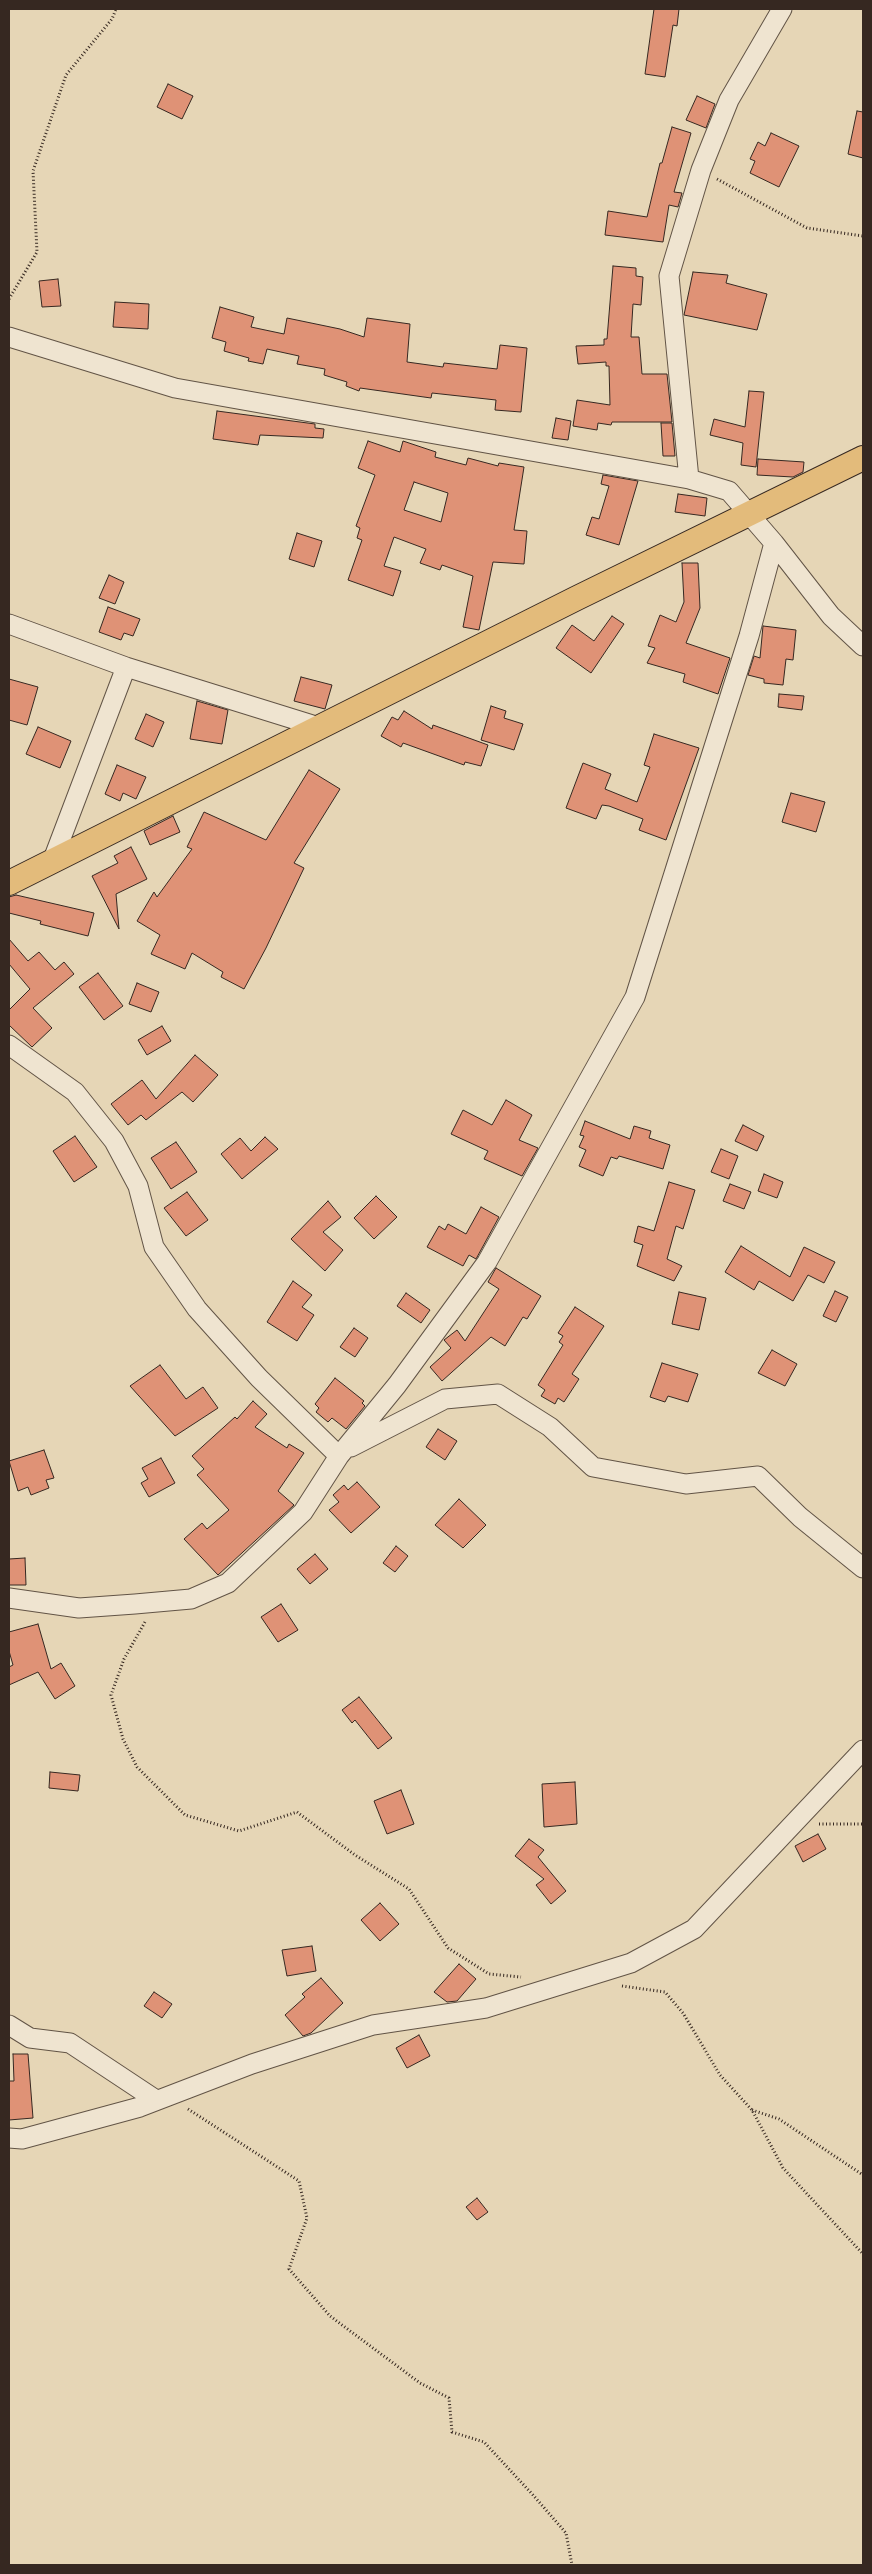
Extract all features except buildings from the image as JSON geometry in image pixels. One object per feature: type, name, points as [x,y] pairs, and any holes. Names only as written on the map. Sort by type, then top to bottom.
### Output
[{"type":"main road","points":[[9,882],[568,602],[750,515],[863,458]]},
{"type":"street","points":[[689,479],[669,276],[701,170],[729,100],[782,9]]},
{"type":"street","points":[[9,337],[175,388],[689,479],[729,491],[774,543],[832,616],[863,646]]},
{"type":"street","points":[[9,1598],[79,1608],[191,1599],[228,1583],[303,1512],[341,1454],[397,1385],[487,1262],[635,997],[746,646],[774,543]]},
{"type":"street","points":[[9,624],[126,668],[319,727]]},
{"type":"street","points":[[52,862],[126,668]]},
{"type":"street","points":[[9,1045],[75,1092],[114,1141],[138,1186],[154,1247],[197,1309],[259,1378],[341,1454]]},
{"type":"street","points":[[341,1454],[445,1398],[498,1394],[550,1427],[592,1467],[686,1484],[758,1476],[800,1518],[863,1568]]},
{"type":"street","points":[[9,2138],[22,2139],[49,2133],[163,2098],[252,2064],[373,2025],[486,2008],[631,1963],[694,1929],[863,1750]]},
{"type":"street","points":[[9,2025],[30,2038],[70,2043],[163,2098]]},
{"type":"path","points":[[9,299],[37,252],[33,171],[66,75],[112,19],[116,9]]},
{"type":"path","points":[[701,170],[806,228],[863,236]]},
{"type":"path","points":[[157,1602],[124,1659],[111,1695],[123,1739],[137,1767],[185,1815],[239,1832],[296,1812],[355,1855],[409,1889],[448,1948],[489,1974],[524,1977]]},
{"type":"path","points":[[796,1822],[863,1824]]},
{"type":"path","points":[[614,1984],[665,1992],[683,2013],[720,2075],[752,2110],[783,2168],[863,2254]]},
{"type":"path","points":[[163,2098],[299,2181],[307,2218],[288,2269],[330,2316],[420,2383],[449,2398],[452,2432],[484,2442],[533,2495],[566,2532],[572,2565]]},
{"type":"path","points":[[752,2110],[779,2118],[863,2175]]}]
